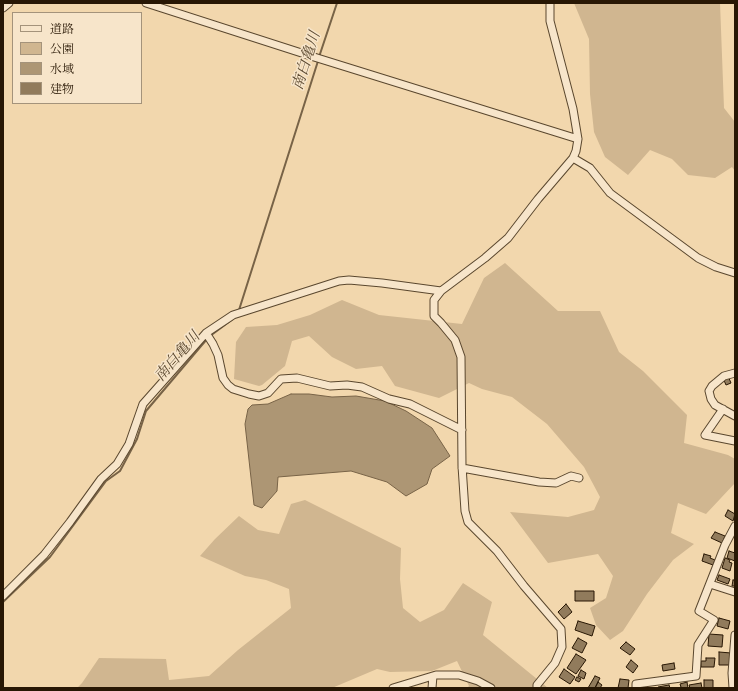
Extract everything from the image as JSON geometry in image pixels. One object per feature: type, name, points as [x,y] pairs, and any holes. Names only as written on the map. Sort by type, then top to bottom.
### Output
[{"type":"street","points":[[3,8],[9,3]]},
{"type":"street","points":[[146,3],[578,139]]},
{"type":"street","points":[[537,688],[555,663],[562,647],[561,629],[524,586],[497,551],[468,522],[465,511],[462,468],[461,357],[455,340],[434,316],[434,300],[441,291],[485,258],[508,238],[538,199],[573,158],[576,151],[578,139],[573,109],[550,21],[550,3]]},
{"type":"street","points":[[573,158],[590,168],[610,193],[698,258],[716,267],[735,273]]},
{"type":"street","points":[[3,596],[44,555],[70,522],[100,479],[117,464],[129,444],[144,404],[208,336],[233,315],[339,281],[349,280],[382,283],[441,291]]},
{"type":"street","points":[[208,336],[218,355],[223,378],[228,385],[249,394],[259,396],[268,393],[281,379],[297,378],[330,386],[347,385],[362,388],[389,399],[410,404],[462,430]]},
{"type":"street","points":[[735,373],[724,376],[712,386],[709,391],[711,399],[715,405],[735,416]]},
{"type":"street","points":[[723,409],[705,435],[735,441]]},
{"type":"street","points":[[462,468],[556,484],[571,476],[579,478]]},
{"type":"street","points":[[636,688],[636,684],[696,676],[698,645],[714,620],[699,611],[725,545],[735,526]]},
{"type":"street","points":[[710,584],[735,592]]},
{"type":"street","points":[[733,688],[732,673],[735,635]]},
{"type":"street","points":[[393,688],[433,676],[459,675],[478,681],[491,688]]},
{"type":"street","points":[[432,688],[433,676]]},
{"type":"green space","points":[[574,3],[720,3],[724,108],[735,122],[735,171],[732,167],[715,178],[688,175],[672,159],[650,150],[628,175],[605,157],[594,132],[590,94],[589,39]]},
{"type":"green space","points":[[505,263],[558,311],[600,311],[619,352],[643,371],[687,415],[684,443],[728,455],[735,459],[735,483],[706,514],[678,503],[671,533],[694,544],[673,560],[647,594],[623,631],[610,640],[596,625],[590,608],[606,598],[613,576],[598,554],[548,563],[510,512],[568,517],[594,510],[600,497],[584,467],[547,424],[512,397],[482,389],[469,383],[439,398],[395,386],[382,366],[356,369],[332,357],[309,336],[292,341],[285,366],[262,385],[259,386],[234,379],[236,342],[246,327],[277,325],[310,315],[342,300],[379,315],[462,324],[484,278]]},
{"type":"green space","points":[[305,500],[401,548],[400,579],[403,608],[420,622],[444,610],[463,583],[492,602],[483,635],[548,688],[467,688],[469,686],[457,661],[432,671],[390,672],[377,669],[332,688],[77,688],[99,658],[166,659],[169,680],[209,676],[238,650],[291,608],[289,589],[266,580],[245,576],[200,556],[239,516],[258,530],[279,534],[291,504]]},
{"type":"water","points":[[291,394],[309,394],[332,397],[356,396],[385,401],[406,411],[432,428],[450,456],[432,469],[427,484],[406,496],[387,482],[351,471],[278,477],[277,491],[262,508],[254,505],[245,424],[248,409],[252,405],[268,404]]},
{"type":"building","points":[[728,376],[731,383],[726,385],[723,378]]},
{"type":"building","points":[[728,510],[735,514],[733,521],[725,516]]},
{"type":"building","points":[[715,532],[725,536],[722,543],[711,538]]},
{"type":"building","points":[[729,551],[735,553],[735,561],[727,558]]},
{"type":"building","points":[[704,554],[711,556],[710,558],[715,560],[713,565],[702,561]]},
{"type":"building","points":[[725,558],[730,560],[729,562],[732,563],[730,571],[722,568]]},
{"type":"building","points":[[719,575],[730,579],[728,584],[717,580]]},
{"type":"building","points":[[733,580],[735,580],[735,586],[732,586]]},
{"type":"building","points":[[575,591],[594,591],[594,601],[575,601]]},
{"type":"building","points":[[566,604],[572,612],[564,619],[558,612]]},
{"type":"building","points":[[719,618],[730,621],[728,629],[717,626]]},
{"type":"building","points":[[578,621],[595,626],[592,636],[575,630]]},
{"type":"building","points":[[709,634],[723,635],[722,647],[708,646]]},
{"type":"building","points":[[578,638],[587,643],[582,653],[572,648]]},
{"type":"building","points":[[626,642],[635,649],[630,655],[620,648]]},
{"type":"building","points":[[719,652],[731,653],[731,665],[719,665]]},
{"type":"building","points":[[576,654],[586,660],[576,674],[567,668]]},
{"type":"building","points":[[706,658],[715,658],[714,667],[701,667],[701,661],[706,661]]},
{"type":"building","points":[[631,660],[638,666],[633,673],[626,667]]},
{"type":"building","points":[[674,663],[675,669],[663,671],[662,665]]},
{"type":"building","points":[[564,669],[575,677],[570,684],[559,677]]},
{"type":"building","points":[[581,670],[586,673],[584,679],[578,676]]},
{"type":"building","points":[[595,676],[600,678],[595,688],[588,688]]},
{"type":"building","points":[[577,677],[581,679],[579,682],[575,680]]},
{"type":"building","points":[[620,679],[629,680],[628,688],[618,688]]},
{"type":"building","points":[[704,680],[713,680],[713,688],[704,688]]},
{"type":"building","points":[[598,682],[602,685],[600,688],[595,688]]},
{"type":"building","points":[[687,682],[688,688],[678,688],[681,687],[680,684]]},
{"type":"building","points":[[701,683],[702,688],[690,688],[689,685]]},
{"type":"building","points":[[669,685],[670,688],[658,687]]},
{"type":"waterway","name":"南白亀川","points":[[319,57],[337,3]]},
{"type":"waterway","name":"南白亀川","points":[[239,310],[318,61]]},
{"type":"waterway","name":"南白亀川","points":[[210,336],[237,316]]},
{"type":"waterway","name":"南白亀川","points":[[3,602],[50,557],[106,481],[120,471],[137,439],[146,411],[207,339]]}]
